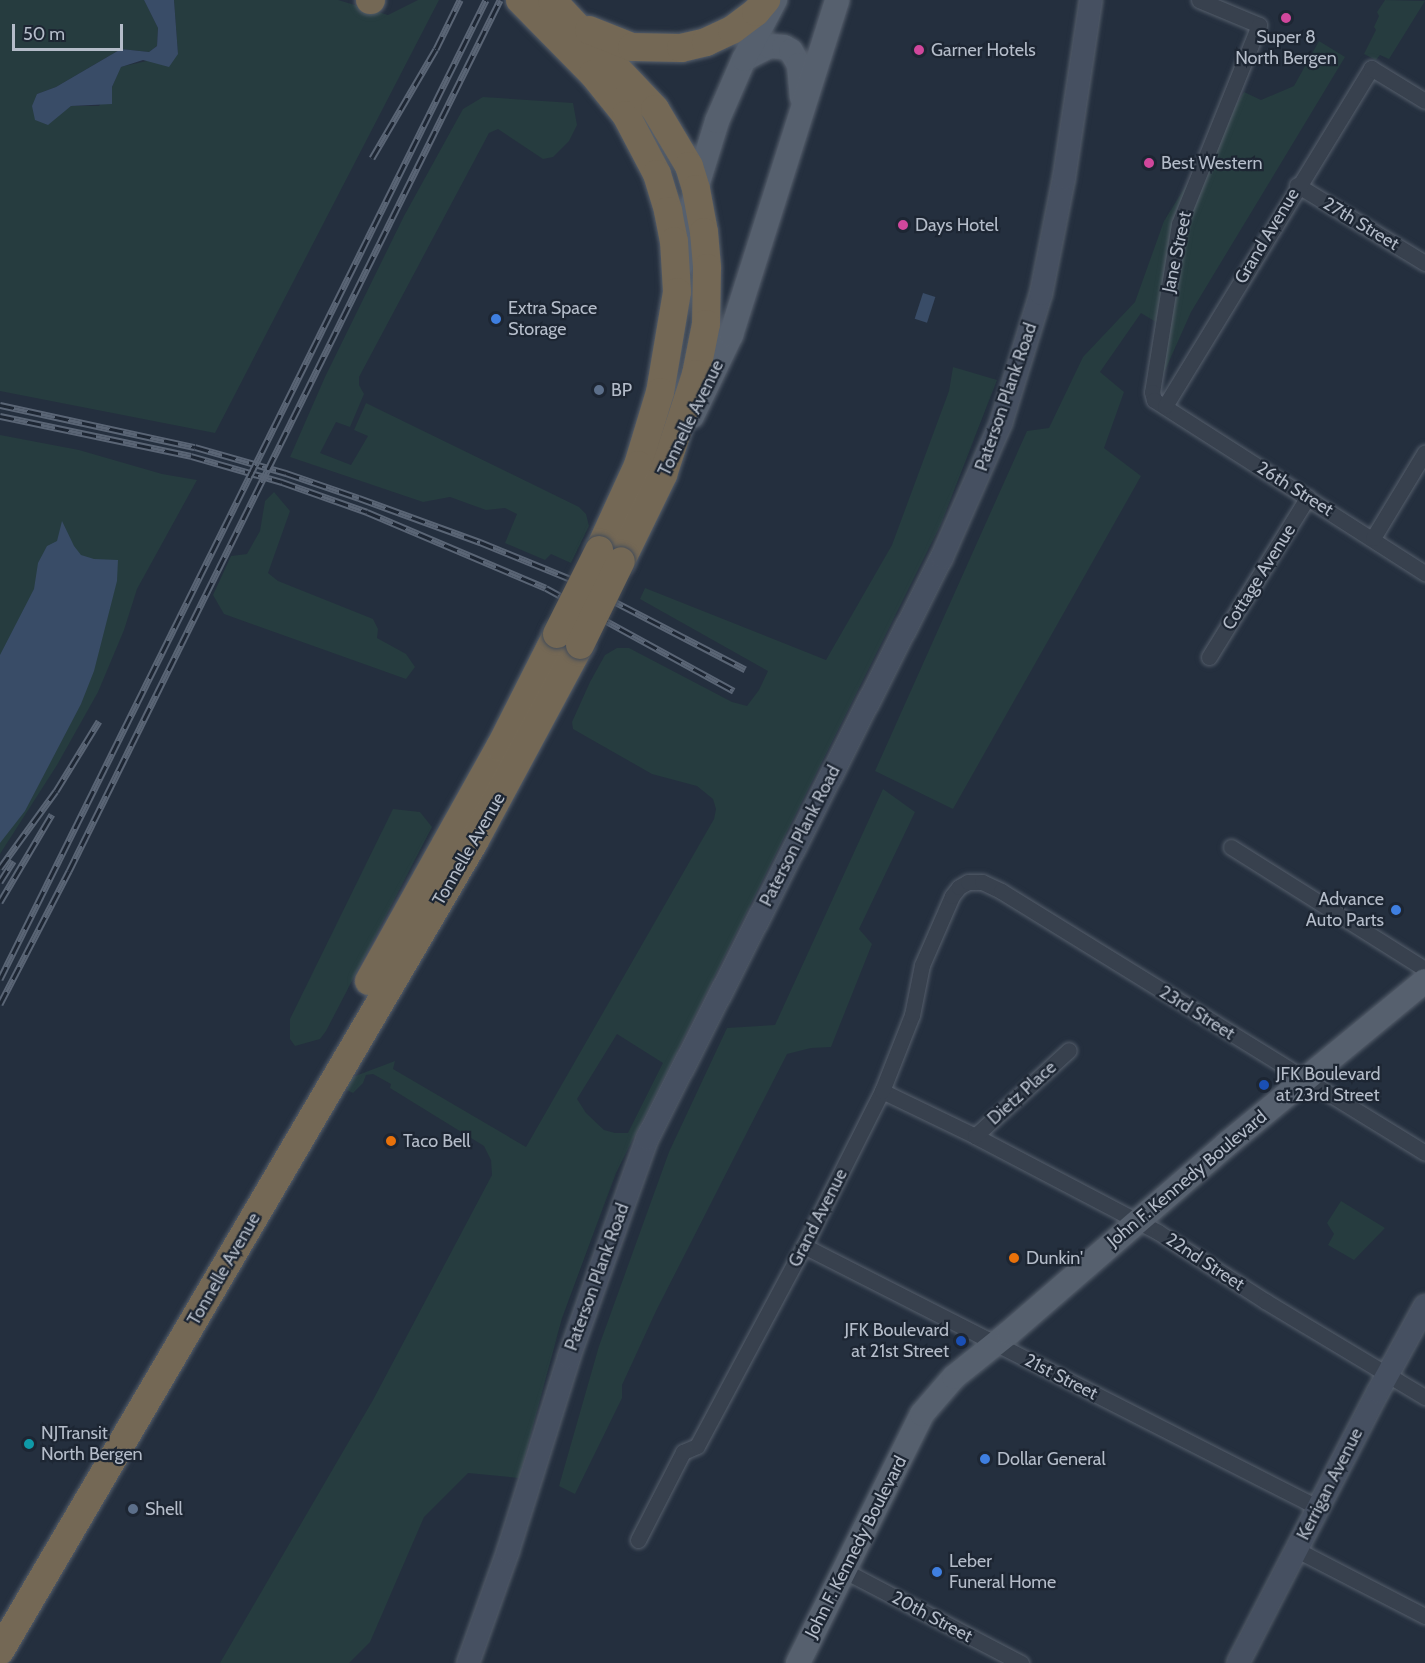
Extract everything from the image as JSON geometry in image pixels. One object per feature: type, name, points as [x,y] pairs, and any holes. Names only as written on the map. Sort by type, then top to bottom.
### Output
[{"type":"highway","points":[[541,5],[605,39],[632,47],[667,49],[695,45],[719,37],[756,12],[766,0]]},
{"type":"highway","points":[[541,5],[655,108],[689,166],[696,189],[707,268],[706,324],[696,374],[663,476]]},
{"type":"highway","points":[[541,5],[610,94],[640,137],[657,174],[668,211],[677,285]]},
{"type":"highway","name":"Tonnelle Avenue","points":[[610,555],[629,488],[647,440],[664,373],[677,285]]},
{"type":"highway","name":"Tonnelle Avenue","points":[[0,1652],[464,837],[569,640],[610,555],[663,476]]},
{"type":"highway","name":"Tonnelle Avenue","points":[[0,1616],[335,1040],[464,837]]},
{"type":"main road","name":"Tonnelle Avenue","points":[[677,285],[696,189],[717,121],[744,59],[775,0]]},
{"type":"main road","name":"Tonnelle Avenue","points":[[663,476],[731,335],[837,0]]},
{"type":"main road","name":"Paterson Plank Road","points":[[468,1663],[508,1551],[569,1357],[647,1139],[942,557],[1001,423],[1041,294],[1064,178],[1091,0]]},
{"type":"main road","points":[[744,59],[769,46],[784,47],[791,51],[799,65],[803,106]]},
{"type":"main road","name":"John F. Kennedy Boulevard","points":[[798,1663],[922,1414],[954,1377],[1425,981]]},
{"type":"main road","name":"Kerrigan Avenue","points":[[1238,1663],[1317,1507],[1425,1306]]},
{"type":"street","name":"Jane Street","points":[[1165,406],[1154,400],[1152,392],[1179,224],[1259,25],[1199,0]]},
{"type":"street","name":"Grand Avenue","points":[[1165,406],[1297,185],[1371,68],[1425,101]]},
{"type":"street","name":"27th Street","points":[[1297,185],[1425,263]]},
{"type":"street","name":"26th Street","points":[[1165,406],[1425,573]]},
{"type":"street","points":[[1373,538],[1425,452]]},
{"type":"street","name":"Cottage Avenue","points":[[1209,657],[1308,497]]},
{"type":"street","points":[[1231,847],[1425,969]]},
{"type":"street","name":"Grand Avenue","points":[[638,1540],[683,1452],[697,1446],[804,1246],[882,1091],[912,1015],[922,965],[952,896],[959,887],[968,882]]},
{"type":"street","name":"23rd Street","points":[[968,882],[982,882],[1001,891],[1305,1080],[1333,1094],[1425,1153]]},
{"type":"street","name":"Dietz Place","points":[[975,1136],[1069,1050]]},
{"type":"street","name":"22nd Street","points":[[882,1091],[975,1136],[1137,1221],[1425,1397]]},
{"type":"street","name":"21st Street","points":[[804,1246],[1317,1507]]},
{"type":"street","points":[[1297,1550],[1425,1616]]},
{"type":"street","name":"20th Street","points":[[843,1570],[1021,1663]]},
{"type":"green space","points":[[0,0],[144,0],[158,28],[157,46],[149,52],[121,49],[56,87],[37,94],[61,113],[71,106],[99,106],[112,87],[120,67],[178,54],[174,0],[338,0],[388,15],[418,0],[439,0],[215,433],[0,391]]},
{"type":"green space","points":[[1385,0],[1425,1],[1389,59],[1380,55],[1376,60],[1364,54],[1376,30],[1374,27],[1379,16],[1377,12]]},
{"type":"green space","points":[[1319,41],[1345,57],[1191,312],[1159,384],[1148,383],[1156,322],[1141,313],[1100,372],[1124,392],[1104,448],[1141,476],[953,809],[875,771],[1027,431],[1049,428],[1083,357],[1135,302],[1164,221],[1244,92],[1261,100],[1294,86]]},
{"type":"green space","points":[[483,97],[573,103],[577,125],[569,141],[553,157],[543,159],[498,129],[489,133],[359,377],[359,385],[364,394],[350,427],[336,422],[320,453],[351,465],[368,436],[354,430],[366,403],[579,507],[586,514],[589,526],[571,563],[551,554],[545,560],[505,543],[517,514],[505,508],[486,510],[450,497],[423,502],[290,457],[325,377],[404,216],[463,109]]},
{"type":"green space","points":[[953,367],[997,380],[941,524],[616,1173],[562,1318],[519,1478],[468,1473],[424,1517],[370,1642],[349,1663],[220,1663],[373,1400],[492,1175],[491,1160],[484,1146],[390,1088],[391,1084],[373,1074],[366,1075],[363,1083],[353,1093],[347,1090],[350,1078],[395,1061],[393,1069],[526,1147],[714,819],[716,809],[713,799],[697,786],[652,774],[573,729],[572,722],[605,655],[617,648],[629,648],[732,702],[747,706],[759,690],[768,671],[640,599],[645,588],[826,660],[892,545],[949,391]],"holes":[[[617,1034],[663,1063],[628,1133],[604,1130],[586,1113],[577,1099]]]},
{"type":"green space","points":[[0,435],[79,450],[162,474],[197,480],[137,589],[124,630],[98,692],[57,765],[0,854]]},
{"type":"green space","points":[[274,492],[290,511],[268,573],[278,581],[373,619],[378,629],[377,638],[406,654],[415,667],[406,679],[224,614],[213,595],[231,556],[247,554],[260,531],[265,501]]},
{"type":"green space","points":[[883,789],[915,812],[859,929],[872,944],[831,1047],[811,1048],[787,1054],[656,1311],[622,1385],[622,1398],[575,1494],[559,1486],[599,1346],[669,1152],[727,1028],[775,1025]]},
{"type":"green space","points":[[393,809],[420,812],[432,827],[326,1031],[320,1039],[295,1046],[290,1039],[290,1019]]},
{"type":"green space","points":[[1341,1201],[1385,1228],[1354,1260],[1328,1245],[1334,1234],[1327,1223]]},
{"type":"water","points":[[144,0],[174,0],[178,54],[169,67],[143,60],[121,67],[112,87],[112,104],[71,106],[48,125],[35,120],[32,106],[37,94],[56,87],[121,49],[149,52],[157,46],[158,28]]},
{"type":"water","points":[[923,293],[935,297],[927,323],[915,319]]},
{"type":"water","points":[[62,521],[81,555],[94,559],[118,560],[117,581],[94,671],[81,704],[25,811],[0,843],[0,655],[34,589],[38,563],[47,546],[57,541]]},
{"type":"railway","points":[[372,158],[436,49],[460,0]]},
{"type":"railway","points":[[0,979],[486,0]]},
{"type":"railway","points":[[0,1004],[69,871],[500,0]]},
{"type":"railway","points":[[0,405],[195,447],[286,473],[359,498],[480,542],[573,580],[745,669]]},
{"type":"railway","points":[[0,416],[191,456],[282,482],[367,512],[546,588],[734,691]]},
{"type":"railway","points":[[0,868],[56,791],[99,721]]},
{"type":"railway","points":[[0,902],[52,814]]},
{"type":"railway","points":[[0,882],[13,861]]},
{"type":"place","name":"Super 8 North Bergen","points":[[1286,18]]},
{"type":"place","name":"Garner Hotels","points":[[919,50]]},
{"type":"place","name":"Best Western","points":[[1149,163]]},
{"type":"place","name":"Days Hotel","points":[[903,225]]},
{"type":"place","name":"Extra Space Storage","points":[[496,319]]},
{"type":"place","name":"BP","points":[[599,390]]},
{"type":"place","name":"Advance Auto Parts","points":[[1396,910]]},
{"type":"place","name":"JFK Boulevard at 23rd Street","points":[[1264,1085]]},
{"type":"place","name":"Taco Bell","points":[[391,1141]]},
{"type":"place","name":"Dunkin'","points":[[1014,1258]]},
{"type":"place","name":"JFK Boulevard at 21st Street","points":[[961,1341]]},
{"type":"place","name":"NJTransit North Bergen","points":[[29,1444]]},
{"type":"place","name":"Dollar General","points":[[985,1459]]},
{"type":"place","name":"Shell","points":[[133,1509]]},
{"type":"place","name":"Leber Funeral Home","points":[[937,1572]]}]
